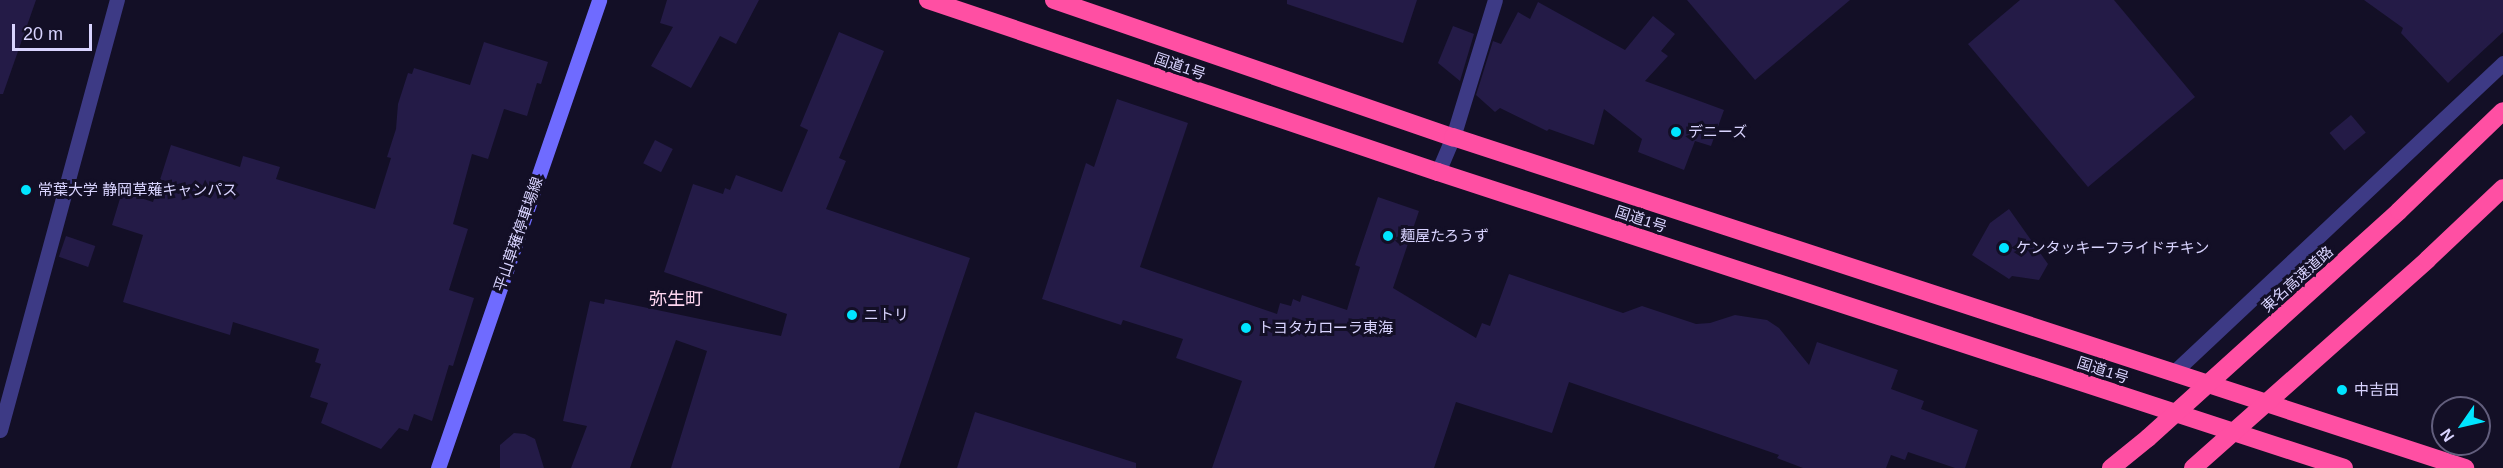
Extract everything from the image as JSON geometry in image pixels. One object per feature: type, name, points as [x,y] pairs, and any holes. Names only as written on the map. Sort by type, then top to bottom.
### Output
[{"type":"highway","name":"国道1号","points":[[928,0],[1438,172],[2344,468]]},
{"type":"highway","name":"国道1号","points":[[1054,0],[1453,137],[2465,468]]},
{"type":"highway","name":"東名高速道路","points":[[2110,468],[2390,219],[2503,111]]},
{"type":"highway","points":[[2193,468],[2428,259],[2503,188]]},
{"type":"main road","name":"平山草薙停車場線","points":[[438,468],[599,0]]},
{"type":"street","points":[[0,430],[117,0]]},
{"type":"street","points":[[1438,172],[1453,137],[1495,0]]},
{"type":"street","points":[[2173,373],[2503,63]]},
{"type":"building","points":[[0,0],[36,0],[3,94],[0,94]]},
{"type":"building","points":[[667,0],[759,0],[736,44],[720,36],[691,88],[651,66],[673,27],[660,23]]},
{"type":"building","points":[[1287,0],[1417,0],[1403,43],[1287,4]]},
{"type":"building","points":[[1687,0],[1850,0],[1755,80]]},
{"type":"building","points":[[2020,0],[2114,0],[2195,97],[2088,187],[1968,44]]},
{"type":"building","points":[[2364,0],[2503,0],[2503,32],[2448,83],[2401,33],[2403,28]]},
{"type":"building","points":[[1538,2],[1625,50],[1653,16],[1675,34],[1661,51],[1668,56],[1645,81],[1724,110],[1711,146],[1695,141],[1684,170],[1638,152],[1642,139],[1604,109],[1594,145],[1549,129],[1547,131],[1500,108],[1495,112],[1476,95],[1493,41],[1501,44],[1518,12],[1530,19]]},
{"type":"building","points":[[1453,26],[1474,34],[1460,81],[1438,63]]},
{"type":"building","points":[[839,32],[884,51],[839,158],[846,161],[826,209],[970,258],[899,468],[671,468],[707,351],[676,340],[630,468],[571,468],[587,426],[563,421],[590,301],[604,304],[605,299],[781,336],[787,314],[664,272],[693,184],[723,194],[725,188],[730,190],[736,175],[782,192],[808,130],[800,126]]},
{"type":"building","points":[[484,42],[548,62],[541,84],[537,83],[527,116],[504,109],[488,159],[472,154],[453,224],[468,229],[449,290],[474,298],[453,366],[449,365],[432,421],[414,414],[408,431],[399,428],[381,449],[321,423],[328,403],[310,397],[321,364],[315,362],[319,349],[233,322],[230,335],[123,302],[143,235],[112,225],[122,192],[153,202],[171,145],[240,167],[243,156],[280,167],[276,179],[375,209],[391,158],[387,157],[396,129],[398,104],[408,73],[412,74],[414,68],[470,85]]},
{"type":"building","points":[[1117,99],[1188,123],[1140,267],[1277,314],[1280,303],[1291,306],[1293,299],[1300,302],[1302,295],[1347,310],[1360,267],[1355,265],[1378,197],[1419,211],[1393,288],[1476,338],[1482,323],[1490,326],[1509,274],[1623,313],[1642,306],[1696,324],[1710,323],[1735,315],[1767,320],[1779,328],[1809,365],[1817,342],[1898,370],[1891,389],[1924,401],[1921,409],[1978,430],[1965,468],[1955,468],[1908,452],[1905,460],[1891,455],[1886,468],[1803,468],[1777,458],[1779,455],[1569,382],[1552,433],[1456,402],[1434,468],[1212,468],[1242,381],[1176,358],[1183,339],[1123,320],[1121,325],[1042,299],[1086,163],[1094,167]]},
{"type":"building","points":[[2351,115],[2366,133],[2344,151],[2330,133]]},
{"type":"building","points":[[655,140],[673,149],[661,172],[643,163]]},
{"type":"building","points":[[2009,209],[2048,264],[2039,280],[2012,276],[2009,279],[1972,255],[1990,223]]},
{"type":"building","points":[[66,236],[95,246],[88,267],[59,257]]},
{"type":"building","points":[[975,412],[1136,463],[1136,468],[957,468]]},
{"type":"building","points":[[514,433],[525,434],[535,439],[544,468],[500,468],[500,445]]},
{"type":"place","name":"デニーズ","points":[[1676,132]]},
{"type":"place","name":"常葉大学 静岡草薙キャンパス","points":[[26,190]]},
{"type":"place","name":"麺屋たろうず","points":[[1388,236]]},
{"type":"place","name":"ケンタッキーフライドチキン","points":[[2004,248]]},
{"type":"place","name":"ニトリ","points":[[852,315]]},
{"type":"place","name":"トヨタカローラ東海","points":[[1246,328]]},
{"type":"place","name":"中吉田","points":[[2342,390]]},
{"type":"district","name":"弥生町","points":[[676,299]]}]
